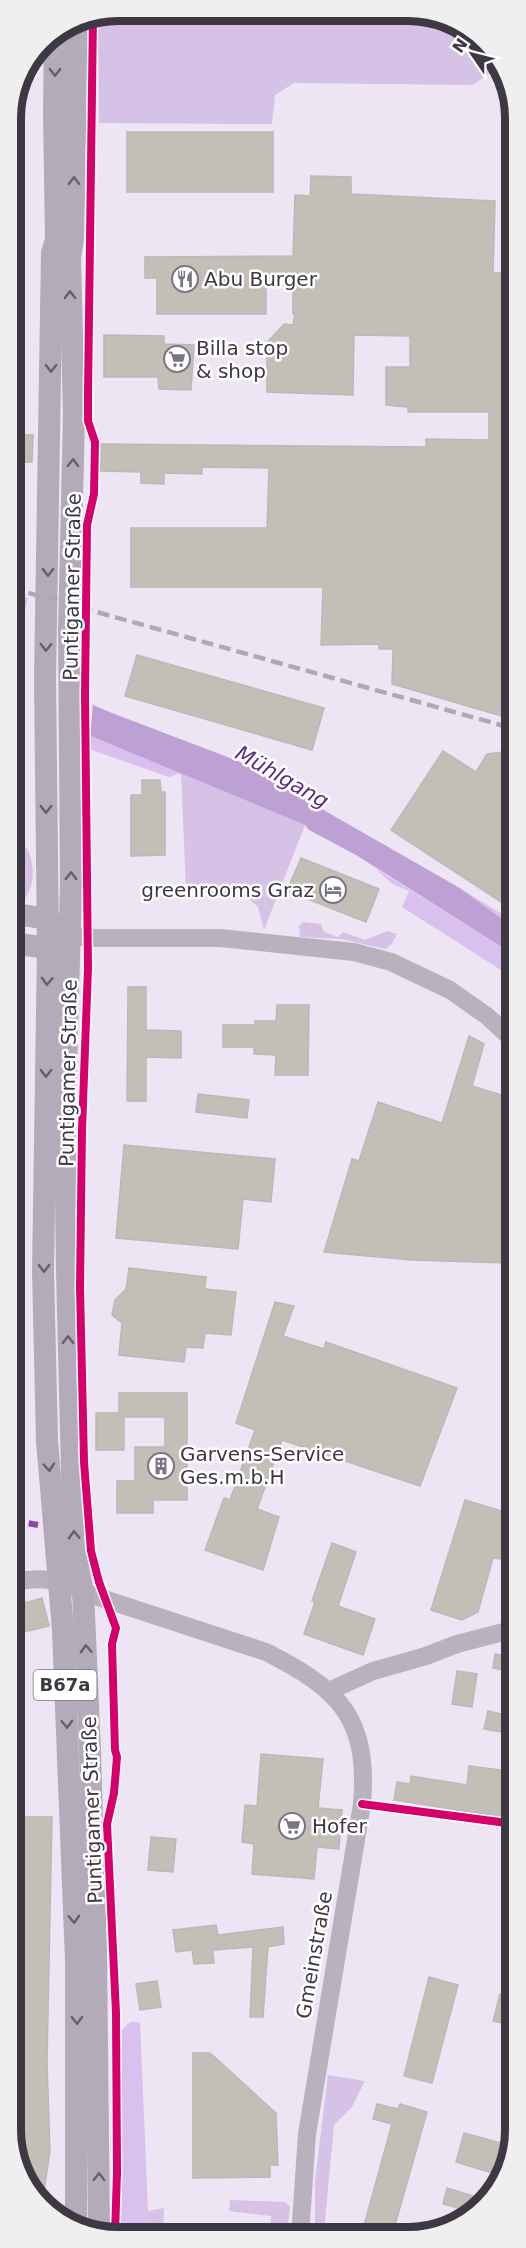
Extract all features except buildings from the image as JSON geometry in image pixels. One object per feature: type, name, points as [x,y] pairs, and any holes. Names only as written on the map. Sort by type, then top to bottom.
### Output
[{"type":"main road","name":"Puntigamer Straße","points":[[77,30],[73,239],[70,258],[74,404],[69,631],[71,689],[70,935],[65,1112],[74,1549],[83,1592],[96,1965],[99,2225]]},
{"type":"main road","name":"Puntigamer Straße","points":[[55,44],[56,240],[52,253],[45,679],[48,948],[43,1272],[46,1441],[63,1642],[76,1962],[76,2217]]},
{"type":"main road","points":[[21,915],[47,919],[70,935],[48,948],[21,944]]},
{"type":"street","points":[[70,935],[88,938],[221,938],[354,952],[391,962],[450,990],[487,1016],[505,1033]]},
{"type":"street","points":[[21,1580],[35,1578],[58,1580]]},
{"type":"street","name":"Gmeinstraße","points":[[58,1580],[83,1592],[266,1652],[292,1665],[329,1691],[345,1709],[354,1726],[364,1776],[361,1815],[307,2134],[301,2227]]},
{"type":"street","points":[[329,1691],[377,1669],[505,1632]]},
{"type":"shaded area","points":[[118,21],[408,21],[427,23],[462,37],[477,49],[492,71],[473,85],[294,83],[275,95],[272,124],[99,123],[99,23]]},
{"type":"shaded area","points":[[21,596],[28,598],[21,627]]},
{"type":"shaded area","name":"Mühlgang","points":[[21,674],[112,713],[238,761],[458,887],[505,921],[505,950],[356,855],[309,830],[305,825],[91,736],[21,702]]},
{"type":"shaded area","points":[[91,736],[181,773],[169,777],[86,748]]},
{"type":"shaded area","points":[[181,773],[305,825],[264,930],[258,907],[248,898],[228,898],[186,889]]},
{"type":"shaded area","points":[[21,847],[26,847],[33,875],[30,889],[21,901]]},
{"type":"shaded area","points":[[375,868],[502,947],[505,950],[505,973],[402,907],[409,891],[391,883]]},
{"type":"shaded area","points":[[458,887],[505,916],[505,921]]},
{"type":"shaded area","points":[[303,922],[321,924],[324,932],[338,937],[343,932],[365,940],[387,931],[397,934],[391,945],[385,949],[341,939],[300,937],[299,926]]},
{"type":"shaded area","points":[[130,2022],[140,2022],[147,2227],[118,2227],[122,2166],[121,2031]]},
{"type":"shaded area","points":[[328,2075],[365,2081],[352,2107],[334,2125],[325,2221],[315,2223],[315,2180]]},
{"type":"shaded area","points":[[230,2200],[285,2202],[290,2206],[288,2227],[270,2227],[271,2216],[229,2211]]},
{"type":"shaded area","points":[[164,2208],[163,2227],[147,2227],[148,2211]]},
{"type":"shaded area","points":[[325,2221],[324,2227],[314,2227],[315,2223]]},
{"type":"pier","points":[[21,673],[93,702],[90,739],[21,706]]},
{"type":"railway","points":[[21,591],[505,726]]},
{"type":"marked path","points":[[21,1522],[38,1525]]},
{"type":"cycle path","points":[[93,25],[88,421],[95,442],[94,494],[87,525],[85,696],[88,968],[82,1130],[80,1287],[84,1462],[91,1551],[99,1582],[116,1628],[112,1644],[117,1757],[114,1793],[107,1824],[116,2013],[115,2227]]},
{"type":"cycle path","points":[[362,1804],[505,1823]]},
{"type":"place","name":"Abu Burger","points":[[185,279]]},
{"type":"place","name":"Billa stop & shop","points":[[177,359]]},
{"type":"place","name":"greenrooms Graz","points":[[333,890]]},
{"type":"place","name":"Garvens-Service Ges.m.b.H","points":[[161,1466]]},
{"type":"place","name":"Hofer","points":[[292,1826]]}]
